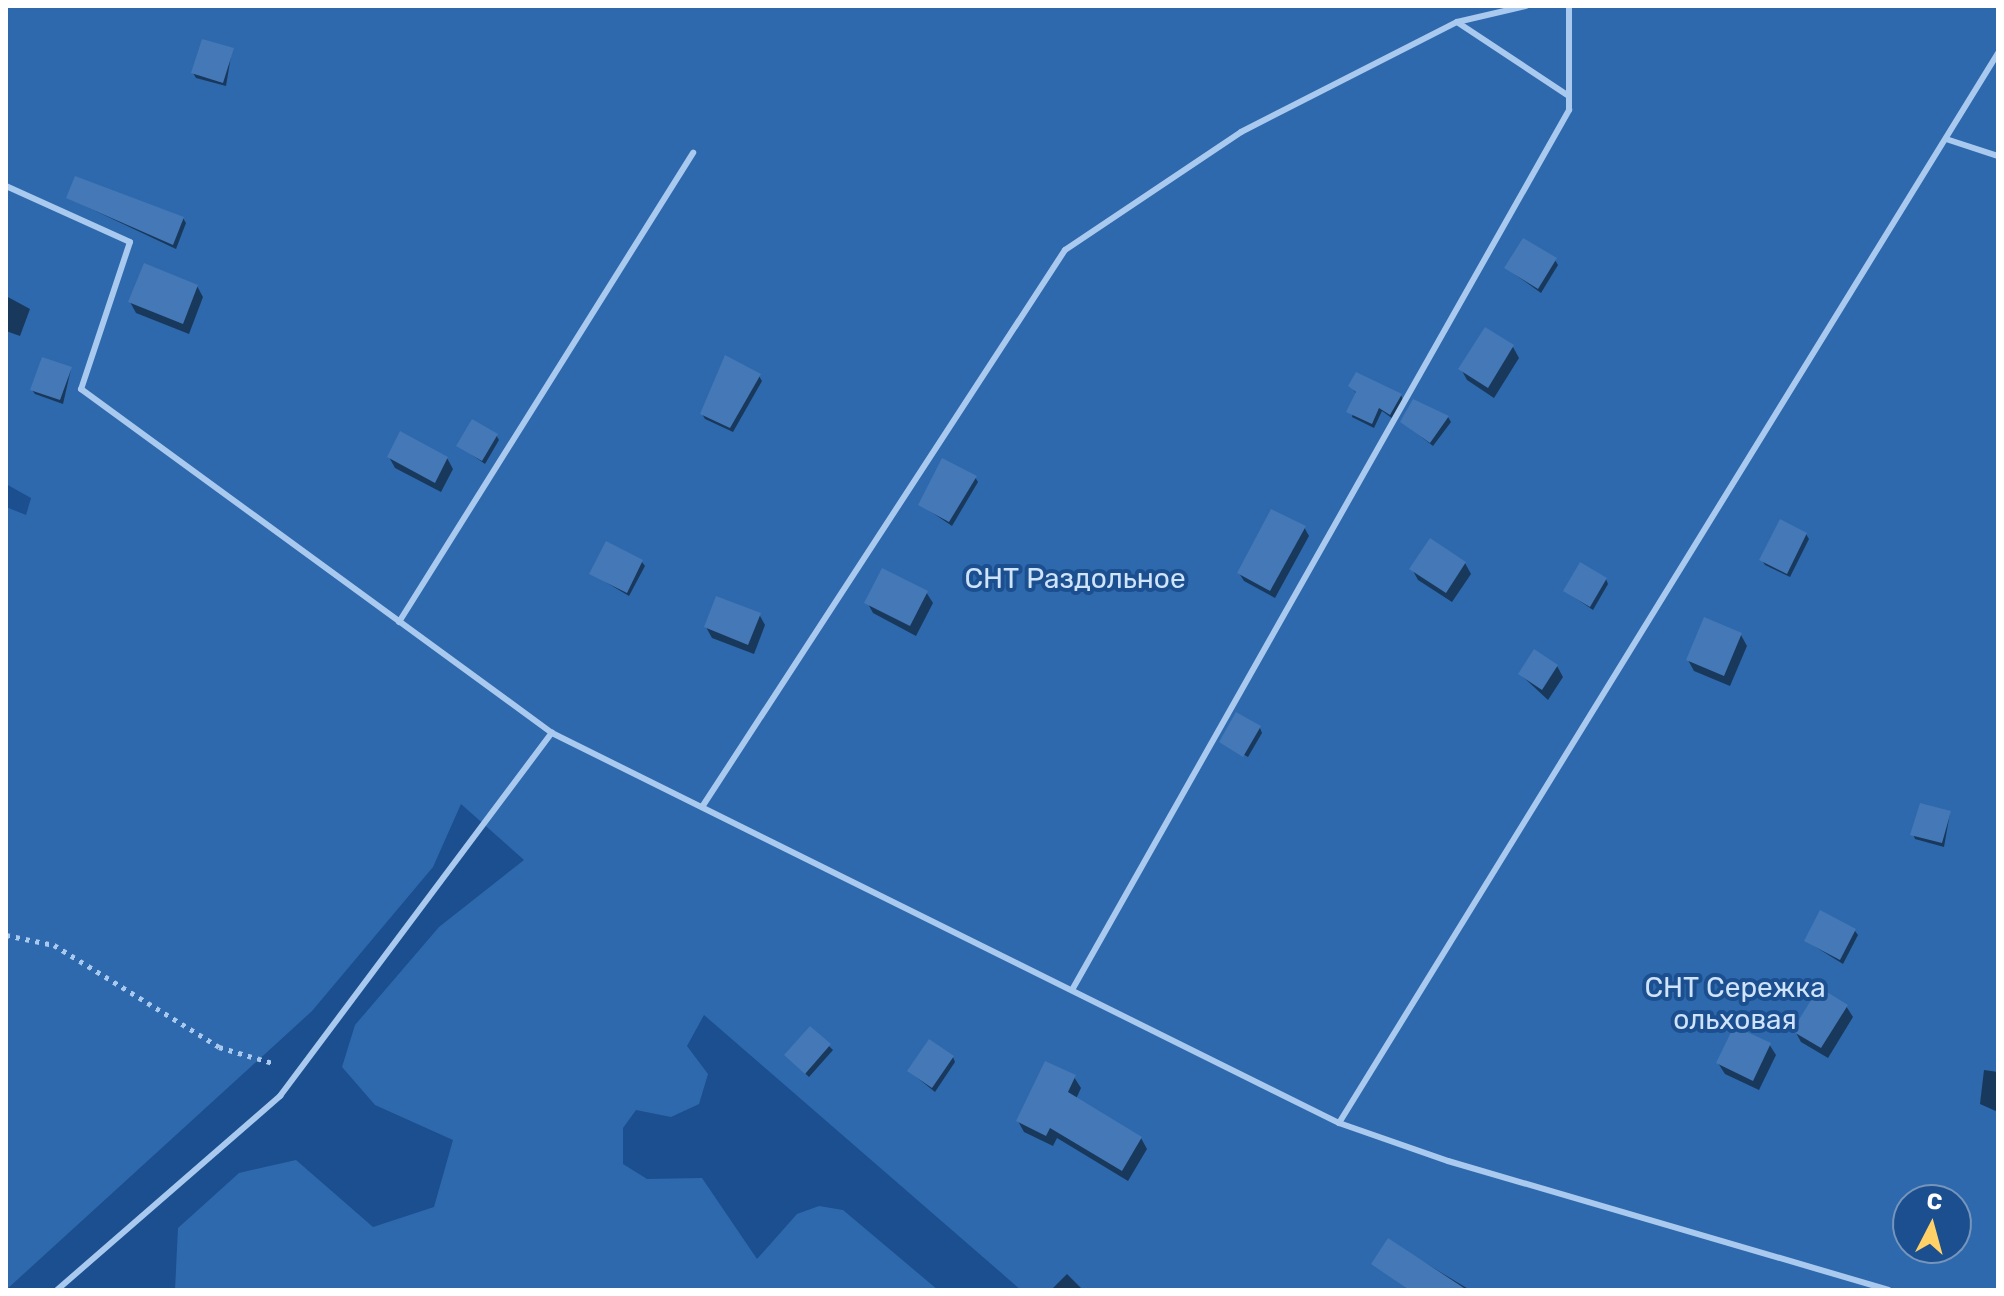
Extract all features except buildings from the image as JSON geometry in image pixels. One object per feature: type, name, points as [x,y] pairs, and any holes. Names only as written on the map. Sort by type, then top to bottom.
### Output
[{"type":"lane","points":[[702,807],[1065,250],[1241,132],[1457,22],[1526,6]]},
{"type":"lane","points":[[1072,990],[1569,110],[1569,6]]},
{"type":"lane","points":[[1457,22],[1569,96]]},
{"type":"lane","points":[[1339,1123],[1998,53]]},
{"type":"lane","points":[[1946,139],[1998,156]]},
{"type":"lane","points":[[399,622],[693,153]]},
{"type":"lane","points":[[6,186],[130,242],[81,389],[552,733],[1339,1123],[1463,1165],[1888,1290]]},
{"type":"lane","points":[[57,1290],[280,1096],[552,733]]},
{"type":"path","points":[[6,935],[54,945],[219,1047],[272,1064],[305,1064]]},
{"type":"green space","name":"СНТ Раздольное","points":[[6,6],[1998,6],[1998,1290],[1021,1290],[704,1015],[687,1046],[708,1074],[699,1104],[671,1117],[636,1110],[623,1128],[623,1164],[647,1179],[702,1178],[757,1259],[797,1214],[819,1206],[843,1210],[938,1290],[175,1290],[178,1228],[239,1173],[296,1160],[373,1227],[434,1207],[453,1140],[375,1105],[342,1067],[355,1025],[439,927],[524,860],[461,804],[433,867],[312,1011],[6,1290],[6,507],[26,515],[31,498],[6,484]]},
{"type":"park label","name":"СНТ Сережка ольховая","points":[[1735,1004]]}]
